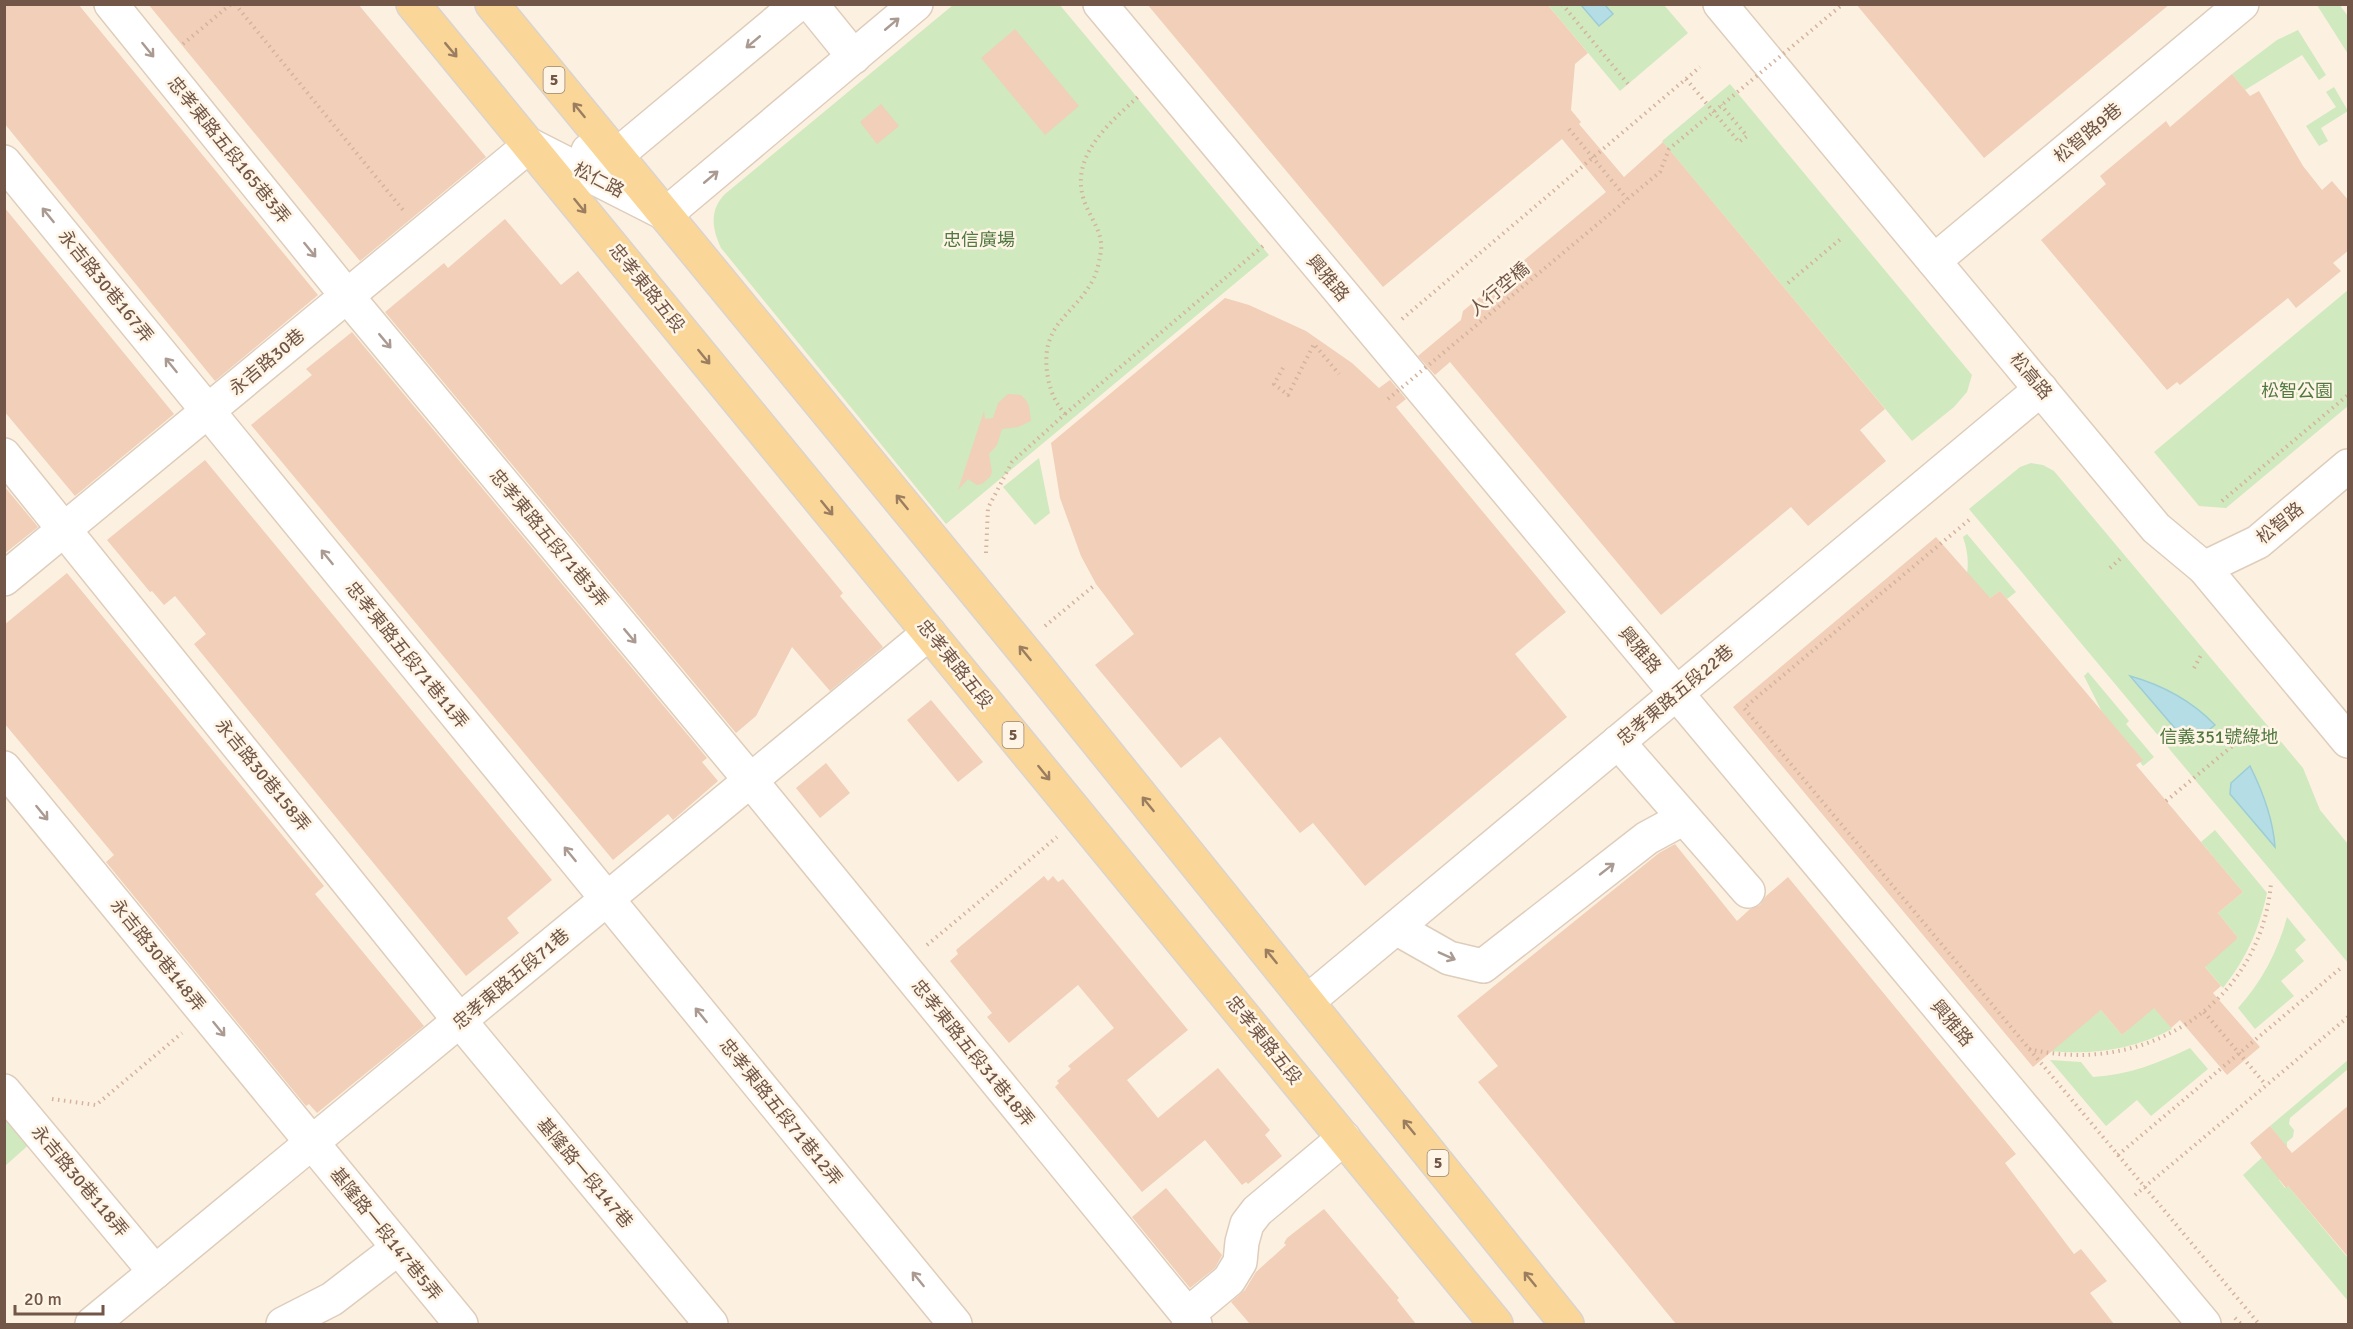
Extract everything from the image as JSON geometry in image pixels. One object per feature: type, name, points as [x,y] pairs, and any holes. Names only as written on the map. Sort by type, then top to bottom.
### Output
[{"type":"main road","name":"5","points":[[492,4],[1308,1001],[1567,1324]]},
{"type":"main road","name":"忠孝東路五段","points":[[414,5],[1496,1324]]},
{"type":"street","name":"忠孝東路五段165巷3弄","points":[[111,4],[347,296]]},
{"type":"street","name":"松仁路","points":[[530,145],[617,155],[798,4]]},
{"type":"street","points":[[811,4],[854,57]]},
{"type":"street","points":[[666,214],[916,4]]},
{"type":"street","name":"興雅路","points":[[1100,4],[2204,1324]]},
{"type":"street","name":"松高路","points":[[1720,4],[2156,528],[2204,568],[2349,741]]},
{"type":"street","name":"松智路9巷","points":[[1934,261],[2242,4]]},
{"type":"street","name":"松仁路","points":[[530,145],[666,214]]},
{"type":"street","name":"永吉路30巷","points":[[4,579],[530,145]]},
{"type":"street","name":"永吉路30巷167弄","points":[[4,162],[208,411]]},
{"type":"street","name":"忠孝東路五段71巷3弄","points":[[347,296],[751,781]]},
{"type":"street","name":"忠孝東路五段22巷","points":[[1308,1001],[2042,389]]},
{"type":"street","name":"忠孝東路五段71巷11弄","points":[[208,411],[607,900]]},
{"type":"street","name":"永吉路30巷158弄","points":[[4,455],[460,1021]]},
{"type":"street","name":"松智路","points":[[2204,568],[2258,542],[2349,466]]},
{"type":"street","name":"忠孝東路五段71巷","points":[[92,1324],[929,633]]},
{"type":"street","points":[[1618,742],[1748,891]]},
{"type":"street","name":"永吉路30巷148弄","points":[[4,768],[311,1142]]},
{"type":"street","name":"忠孝東路五段31巷18弄","points":[[751,781],[1191,1320]]},
{"type":"street","points":[[1396,928],[1449,958],[1483,966],[1647,838],[1684,818]]},
{"type":"street","name":"忠孝東路五段71巷12弄","points":[[607,900],[955,1324]]},
{"type":"street","name":"基隆路一段147巷","points":[[460,1021],[711,1324]]},
{"type":"street","name":"永吉路30巷118弄","points":[[14,1103],[155,1272]]},
{"type":"street","points":[[1191,1320],[1228,1280],[1240,1262],[1247,1224],[1257,1211],[1344,1137]]},
{"type":"street","name":"基隆路一段147巷5弄","points":[[311,1142],[461,1324]]},
{"type":"street","points":[[283,1324],[332,1299],[397,1249]]},
{"type":"path","points":[[1562,4],[1628,84]]},
{"type":"path","name":"人行空橋","points":[[1388,399],[1660,172],[1669,149],[1843,4]]},
{"type":"path","points":[[159,63],[236,5],[422,234]]},
{"type":"path","points":[[1379,339],[1700,67]]},
{"type":"path","points":[[1065,414],[1054,401],[1046,368],[1047,348],[1060,320],[1095,277],[1101,252],[1098,227],[1086,207],[1082,187],[1083,168],[1094,139],[1160,78]]},
{"type":"path","points":[[1686,79],[1739,142],[1747,136],[1721,105]]},
{"type":"path","points":[[1569,129],[1627,199]]},
{"type":"path","points":[[1788,283],[1843,237]]},
{"type":"path","points":[[986,554],[988,508],[1012,462],[1265,244]]},
{"type":"path","points":[[1282,368],[1274,384],[1288,395],[1314,344],[1339,374]]},
{"type":"path","points":[[2222,501],[2349,395]]},
{"type":"path","points":[[1969,520],[1744,708],[2259,1324]]},
{"type":"path","points":[[2110,568],[2120,559]]},
{"type":"path","points":[[1045,626],[1096,584]]},
{"type":"path","points":[[2194,668],[2201,655]]},
{"type":"path","points":[[2166,801],[2248,733]]},
{"type":"path","points":[[902,966],[1081,817]]},
{"type":"path","points":[[2029,1049],[2049,1054],[2104,1055],[2131,1050],[2157,1041],[2181,1028],[2204,1012],[2235,978],[2254,947],[2264,921],[2271,883]]},
{"type":"path","points":[[2118,1155],[2342,967]]},
{"type":"path","points":[[2204,1012],[2266,1085]]},
{"type":"path","points":[[14,1103],[51,1099],[96,1106],[205,1013]]},
{"type":"path","points":[[2112,1215],[2349,1017]]},
{"type":"green space","name":"忠信廣場","points":[[1059,4],[1269,255],[946,524],[721,248],[714,227],[714,213],[725,194],[953,5]]},
{"type":"green space","points":[[1548,5],[1664,5],[1688,33],[1620,91]]},
{"type":"green space","points":[[2317,5],[2343,5],[2341,7],[2348,16],[2348,54]]},
{"type":"green space","points":[[2298,30],[2326,75],[2319,80],[2302,55],[2245,90],[2232,74],[2277,40]]},
{"type":"green space","points":[[1730,84],[1972,375],[1967,392],[1954,407],[1912,441],[1662,141]]},
{"type":"green space","points":[[2334,87],[2348,111],[2321,128],[2328,141],[2319,146],[2306,126],[2336,107],[2326,92]]},
{"type":"green space","name":"松智公園","points":[[2348,290],[2348,406],[2226,508],[2199,506],[2154,452]]},
{"type":"green space","points":[[1039,458],[1050,513],[1035,525],[1003,487]]},
{"type":"green space","name":"信義351號綠地","points":[[2031,463],[2043,465],[2054,471],[2303,768],[2320,810],[2348,844],[2348,963],[1969,509],[2020,467]]},
{"type":"green space","points":[[1967,534],[2016,592],[2007,599],[2000,591],[1990,598],[1965,585],[1968,561],[1963,537]]},
{"type":"green space","points":[[2088,672],[2129,721],[2126,724],[2154,757],[2143,766],[2140,762],[2142,759],[2102,712],[2084,676]]},
{"type":"green space","points":[[2215,830],[2267,893],[2251,944],[2223,988],[2201,962],[2238,938],[2218,913],[2243,892],[2201,842]]},
{"type":"green space","points":[[2287,917],[2306,940],[2295,950],[2304,961],[2281,981],[2294,996],[2255,1029],[2238,1008],[2268,966]]},
{"type":"green space","points":[[2151,1004],[2172,1029],[2142,1042],[2112,1049],[2081,1052],[2049,1051],[2101,1010],[2122,1035],[2128,1030],[2125,1026]]},
{"type":"green space","points":[[2190,1048],[2208,1069],[2151,1116],[2137,1100],[2106,1126],[2050,1060],[2081,1062],[2093,1077],[2119,1074],[2143,1067]]},
{"type":"green space","points":[[2348,1060],[2348,1069],[2290,1118],[2289,1124],[2294,1130],[2293,1137],[2287,1142],[2279,1180],[2285,1188],[2288,1186],[2348,1258],[2348,1301],[2243,1175],[2281,1140],[2270,1126]]},
{"type":"green space","points":[[4,1107],[33,1141],[5,1166],[4,1166]]},
{"type":"water","points":[[1581,5],[1605,5],[1613,14],[1599,26]]},
{"type":"water","points":[[2130,676],[2176,695],[2197,708],[2215,725],[2195,741],[2185,740]]},
{"type":"water","points":[[2250,766],[2267,805],[2275,847],[2230,794],[2231,783]]},
{"type":"building","points":[[4,4],[78,4],[318,295],[215,381],[4,123]]},
{"type":"building","points":[[148,4],[358,4],[486,157],[360,261]]},
{"type":"building","points":[[1147,4],[1547,4],[1588,53],[1575,64],[1571,110],[1581,122],[1579,124],[1624,177],[1663,142],[1885,409],[1860,430],[1886,461],[1808,526],[1791,507],[1661,615],[1450,362],[1435,375],[1418,356],[1461,320],[1463,311],[1606,192],[1562,139],[1383,287]]},
{"type":"building","points":[[1856,4],[2170,4],[1984,158]]},
{"type":"building","points":[[1015,29],[1079,106],[1045,135],[981,58]]},
{"type":"building","points":[[2232,74],[2250,96],[2259,91],[2303,166],[2322,190],[2332,181],[2349,201],[2349,250],[2333,263],[2341,271],[2296,308],[2288,298],[2180,385],[2177,382],[2167,390],[2041,240],[2106,184],[2100,176],[2166,121],[2170,127]]},
{"type":"building","points":[[881,104],[899,126],[877,144],[860,122]]},
{"type":"building","points":[[4,207],[174,414],[75,496],[4,411]]},
{"type":"building","points":[[505,219],[561,285],[578,271],[843,593],[840,596],[883,647],[830,691],[792,647],[756,716],[736,733],[385,312],[444,263],[448,268]]},
{"type":"building","points":[[1225,298],[1249,305],[1306,331],[1352,363],[1379,388],[1390,380],[1406,399],[1396,407],[1566,612],[1515,654],[1567,717],[1365,886],[1313,823],[1300,833],[1220,737],[1181,768],[1095,665],[1134,634],[1096,584],[1081,556],[1060,498],[1051,443]]},
{"type":"building","points":[[352,332],[707,758],[702,762],[718,781],[673,820],[668,814],[613,860],[251,425],[312,375],[306,369]]},
{"type":"building","points":[[1008,394],[1021,395],[1026,400],[1031,421],[1018,427],[1002,429],[997,445],[989,454],[992,472],[990,477],[977,485],[968,479],[958,490],[984,411],[985,419],[993,418],[998,403]]},
{"type":"building","points":[[205,460],[552,880],[507,918],[519,933],[466,976],[194,644],[206,634],[175,596],[164,605],[152,591],[150,592],[107,540]]},
{"type":"building","points":[[4,486],[38,527],[4,554]]},
{"type":"building","points":[[1936,537],[1990,598],[2000,591],[2007,599],[2143,760],[2136,765],[2243,892],[2218,913],[2238,938],[2205,967],[2221,986],[2213,993],[2260,1047],[2227,1075],[2180,1020],[2171,1028],[2154,1008],[2122,1035],[2101,1010],[2033,1067],[1733,707]]},
{"type":"building","points":[[67,573],[324,886],[315,894],[424,1026],[317,1113],[309,1104],[306,1106],[106,862],[114,855],[4,723],[4,625]]},
{"type":"building","points":[[931,700],[983,762],[958,782],[907,720]]},
{"type":"building","points":[[826,763],[850,793],[820,818],[796,788]]},
{"type":"building","points":[[1675,844],[1737,921],[1750,909],[1760,905],[1766,896],[1788,877],[2016,1154],[2005,1163],[2074,1254],[2081,1249],[2107,1281],[2090,1293],[2114,1324],[1676,1324],[1478,1082],[1498,1066],[1457,1016],[1659,853]]},
{"type":"building","points":[[1044,876],[1048,881],[1053,876],[1058,882],[1063,879],[1188,1030],[1127,1080],[1158,1118],[1218,1068],[1270,1130],[1265,1135],[1282,1156],[1248,1184],[1246,1182],[1242,1185],[1205,1140],[1142,1192],[1055,1087],[1059,1083],[1057,1081],[1071,1069],[1068,1066],[1114,1028],[1078,985],[1009,1043],[987,1017],[992,1013],[950,961],[958,954],[956,950]]},
{"type":"building","points":[[2349,1105],[2349,1258],[2288,1186],[2286,1188],[2250,1143],[2270,1126],[2292,1153]]},
{"type":"building","points":[[1166,1188],[1222,1255],[1215,1268],[1190,1288],[1132,1217]]},
{"type":"building","points":[[1324,1209],[1399,1298],[1397,1300],[1416,1324],[1250,1324],[1231,1302],[1245,1290],[1256,1272],[1286,1245],[1284,1243],[1287,1238]]}]
